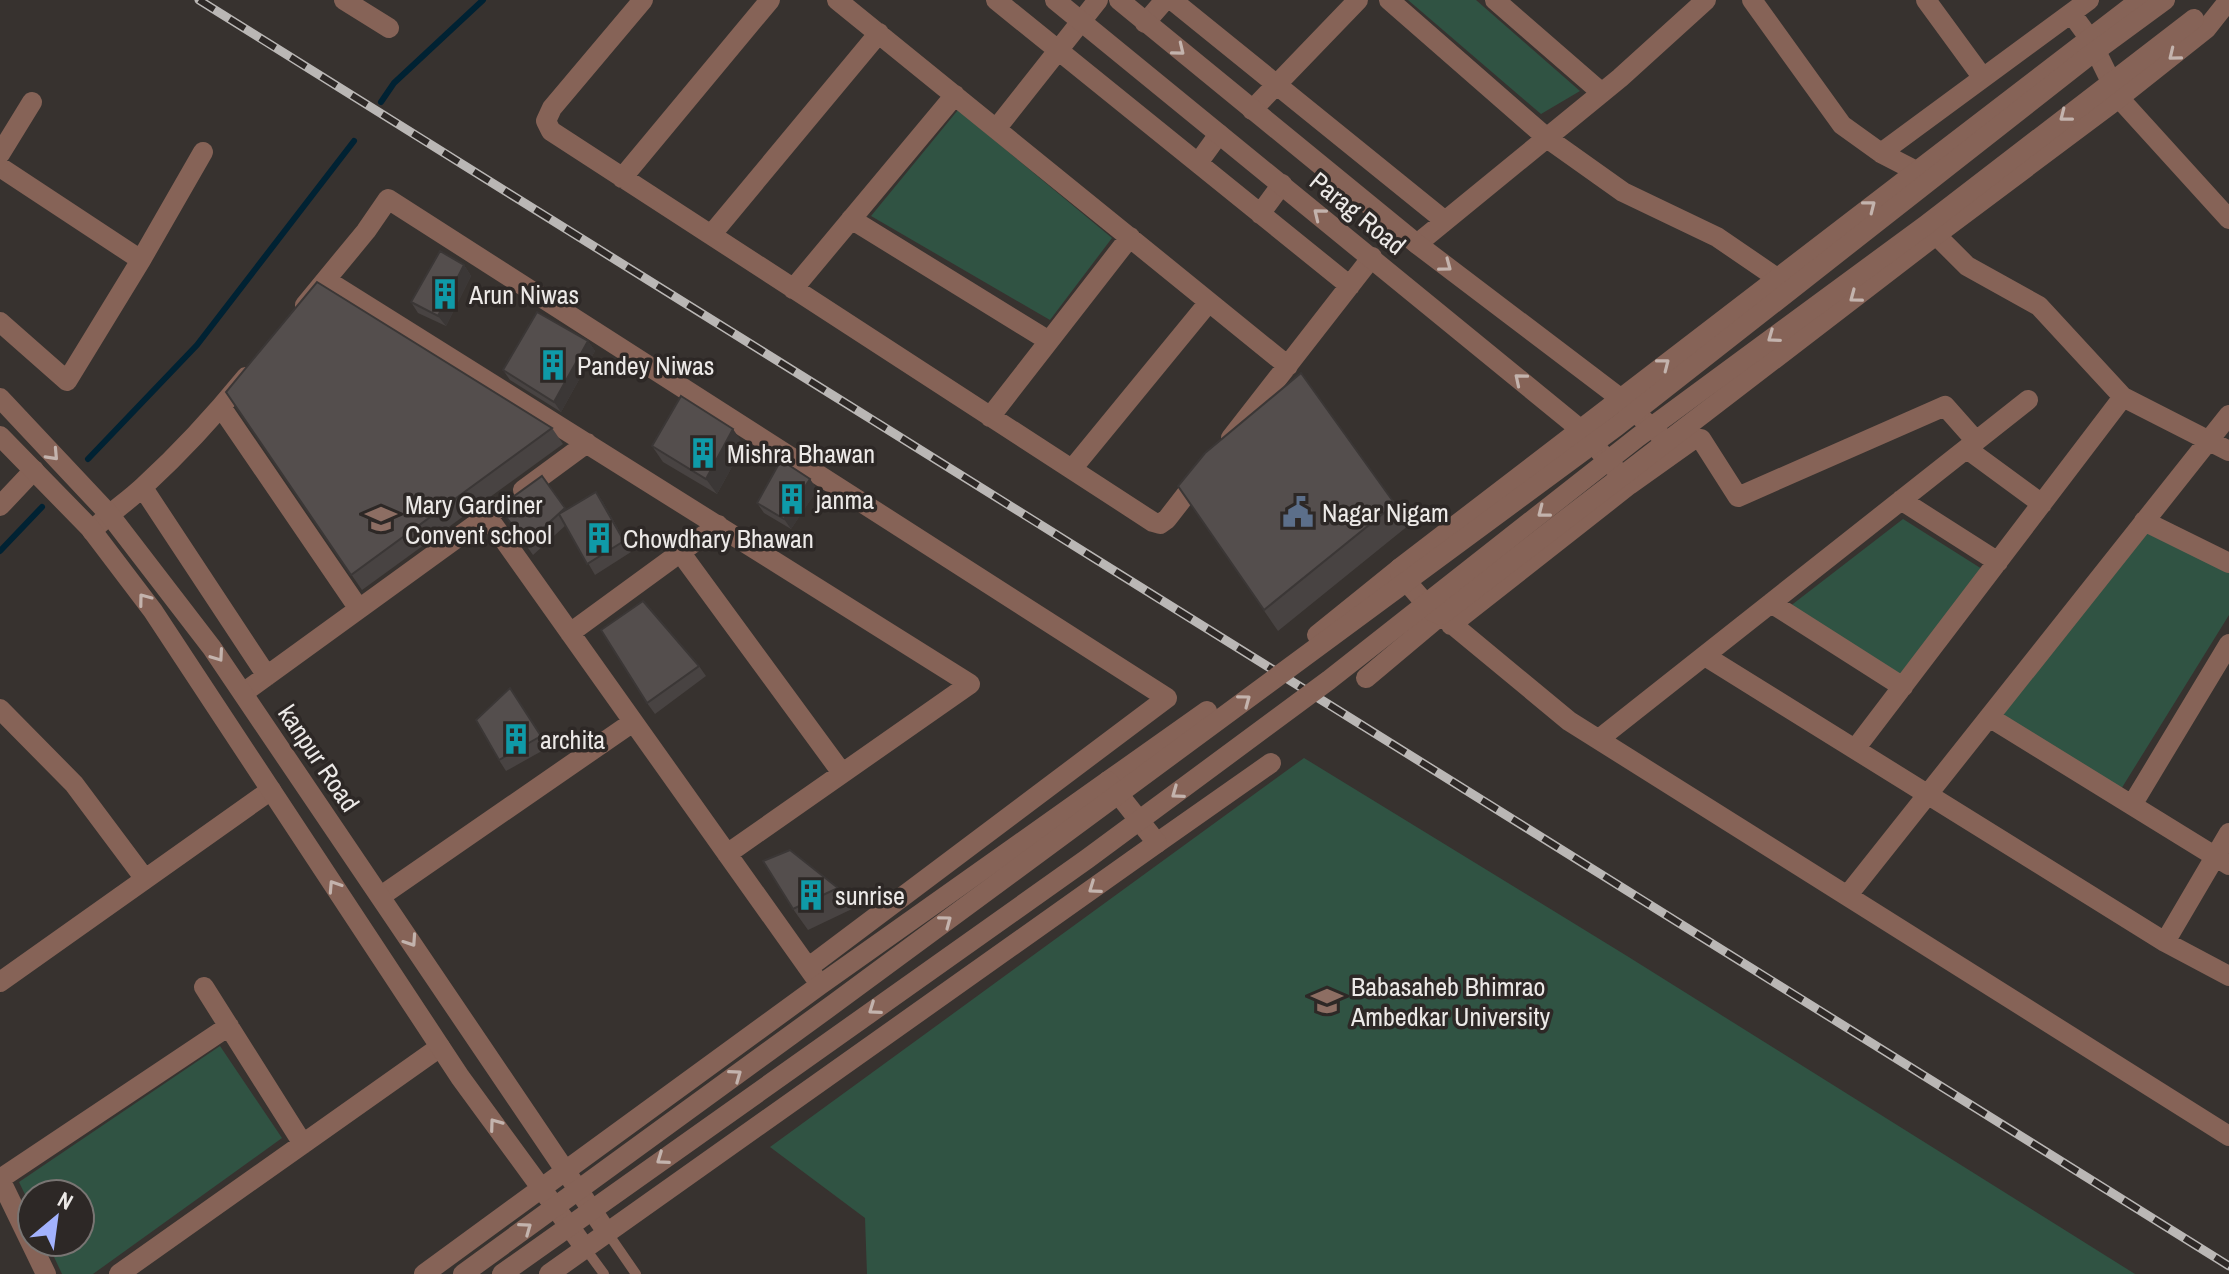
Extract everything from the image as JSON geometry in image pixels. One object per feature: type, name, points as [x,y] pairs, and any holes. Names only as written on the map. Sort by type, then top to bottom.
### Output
[{"type":"street","points":[[344,0],[389,28]]},
{"type":"street","points":[[643,0],[552,108],[546,121],[551,131],[1160,524],[1362,270],[1069,35],[1002,2]]},
{"type":"street","points":[[622,178],[770,0]]},
{"type":"street","points":[[837,0],[1288,366]]},
{"type":"street","name":"Parag Road","points":[[1055,0],[1069,35],[1362,270],[1580,429],[1621,475]]},
{"type":"street","points":[[996,129],[1098,0]]},
{"type":"street","name":"Parag Road","points":[[1119,0],[1417,244],[1620,398],[1667,441]]},
{"type":"street","points":[[1145,23],[1165,0]]},
{"type":"street","points":[[1172,0],[1445,221]]},
{"type":"street","points":[[1252,110],[1358,0]]},
{"type":"street","points":[[1389,0],[1547,138],[1623,192],[1717,237],[1777,278]]},
{"type":"street","points":[[1495,0],[1602,93]]},
{"type":"street","points":[[1752,0],[1842,125],[1881,153],[1916,171]]},
{"type":"street","points":[[1926,0],[1983,78]]},
{"type":"street","points":[[1881,153],[2089,0]]},
{"type":"street","points":[[1317,635],[1620,398],[2140,0]]},
{"type":"street","points":[[463,1274],[1617,426],[2165,0]]},
{"type":"street","points":[[502,1274],[1074,869],[1329,680],[1638,437],[1926,225],[2219,0]]},
{"type":"street","points":[[1446,620],[1621,475],[2119,98],[2206,29],[2229,0]]},
{"type":"street","points":[[1417,244],[1602,93],[1703,1]]},
{"type":"street","points":[[2071,13],[2090,39],[2119,98],[2229,219]]},
{"type":"street","points":[[711,235],[879,33]]},
{"type":"street","points":[[793,289],[955,95]]},
{"type":"street","points":[[0,154],[32,102]]},
{"type":"street","points":[[0,322],[67,381],[203,152]]},
{"type":"street","points":[[0,167],[141,260]]},
{"type":"street","points":[[288,326],[388,199],[1167,698],[809,967]]},
{"type":"street","points":[[851,219],[1049,341]]},
{"type":"street","points":[[1936,235],[1967,266],[2039,306],[2123,397],[2229,451]]},
{"type":"street","points":[[990,417],[1130,237]]},
{"type":"street","points":[[326,280],[970,684],[727,854]]},
{"type":"street","points":[[1072,469],[1209,302]]},
{"type":"street","points":[[92,531],[143,488],[221,407],[259,361]]},
{"type":"street","points":[[1855,749],[2123,397]]},
{"type":"street","name":"kanpur Road","points":[[0,398],[109,514],[212,648],[607,1232]]},
{"type":"street","points":[[1599,739],[2028,400]]},
{"type":"street","points":[[1366,678],[1695,438],[1701,439],[1738,497],[1945,406],[1972,445],[2042,504]]},
{"type":"street","points":[[221,407],[359,609]]},
{"type":"street","points":[[1847,896],[2229,415]]},
{"type":"street","points":[[0,436],[92,531],[153,611],[440,1047],[585,1248]]},
{"type":"street","points":[[243,693],[587,443]]},
{"type":"street","points":[[0,506],[34,470]]},
{"type":"street","points":[[143,488],[267,676]]},
{"type":"street","points":[[1901,500],[1998,562]]},
{"type":"street","points":[[487,516],[820,985]]},
{"type":"street","points":[[2144,521],[2229,563]]},
{"type":"street","points":[[570,633],[718,525]]},
{"type":"street","points":[[680,552],[842,773]]},
{"type":"street","points":[[1400,568],[1400,574],[1432,611],[1569,721],[2229,1136]]},
{"type":"street","points":[[1771,603],[1903,687]]},
{"type":"street","points":[[2132,805],[2229,644]]},
{"type":"street","points":[[1705,656],[2165,942],[2229,976]]},
{"type":"street","points":[[0,709],[74,784],[145,879]]},
{"type":"street","points":[[424,1274],[820,985],[1207,711]]},
{"type":"street","points":[[1989,717],[2222,860]]},
{"type":"street","points":[[381,896],[633,722]]},
{"type":"street","points":[[258,770],[283,753]]},
{"type":"street","points":[[549,1274],[1271,763]]},
{"type":"street","points":[[1108,781],[1157,843]]},
{"type":"street","points":[[0,982],[271,790]]},
{"type":"street","points":[[2165,942],[2222,860],[2229,833]]},
{"type":"street","points":[[204,987],[303,1144]]},
{"type":"street","points":[[46,1274],[0,1179],[229,1026]]},
{"type":"street","points":[[119,1274],[440,1047]]},
{"type":"lane","points":[[607,1232],[636,1274]]},
{"type":"lane","points":[[585,1248],[604,1274]]},
{"type":"green space","points":[[1408,0],[1476,0],[1580,91],[1541,114]]},
{"type":"green space","points":[[958,110],[1112,238],[1050,320],[871,216]]},
{"type":"green space","points":[[1903,519],[1982,569],[1900,674],[1789,607]]},
{"type":"green space","points":[[2147,533],[2229,572],[2229,615],[2118,794],[1997,720]]},
{"type":"green space","name":"Babasaheb Bhimrao Ambedkar University","points":[[1304,758],[2135,1274],[867,1274],[865,1218],[770,1147]]},
{"type":"green space","points":[[220,1046],[282,1138],[93,1274],[62,1274],[54,1258],[96,1258],[96,1178],[25,1178]]},
{"type":"building","points":[[440,251],[464,265],[438,316],[411,302]]},
{"type":"building","name":"Mary Gardiner Convent school","points":[[317,282],[552,428],[351,575],[226,392]]},
{"type":"building","name":"Pandey Niwas","points":[[537,312],[588,341],[554,402],[503,370]]},
{"type":"building","name":"Nagar Nigam","points":[[1301,373],[1395,504],[1264,610],[1178,486],[1205,453]]},
{"type":"building","name":"Mishra Bhawan","points":[[681,396],[733,429],[706,479],[652,446]]},
{"type":"building","points":[[781,460],[810,479],[784,519],[757,503]]},
{"type":"building","points":[[542,476],[565,508],[526,544],[499,507]]},
{"type":"building","name":"Chowdhary Bhawan","points":[[596,492],[624,541],[587,564],[559,514]]},
{"type":"building","points":[[643,601],[699,666],[647,703],[601,630]]},
{"type":"building","name":"archita","points":[[510,688],[541,736],[499,760],[476,720]]},
{"type":"building","points":[[790,850],[838,888],[793,909],[763,861]]},
{"type":"waterway","points":[[381,102],[394,83],[483,0]]},
{"type":"waterway","points":[[88,459],[197,345],[354,141]]},
{"type":"waterway","points":[[0,551],[42,507]]},
{"type":"railway","points":[[199,0],[2229,1266]]},
{"type":"place","name":"Arun Niwas","points":[[445,294]]},
{"type":"place","name":"Pandey Niwas","points":[[553,365]]},
{"type":"place","name":"Mishra Bhawan","points":[[703,453]]},
{"type":"place","name":"janma","points":[[792,499]]},
{"type":"place","name":"Nagar Nigam","points":[[1298,512]]},
{"type":"place","name":"Mary Gardiner Convent school","points":[[381,519]]},
{"type":"place","name":"Chowdhary Bhawan","points":[[599,538]]},
{"type":"place","name":"archita","points":[[516,739]]},
{"type":"place","name":"sunrise","points":[[811,895]]},
{"type":"place","name":"Babasaheb Bhimrao Ambedkar University","points":[[1327,1001]]}]
